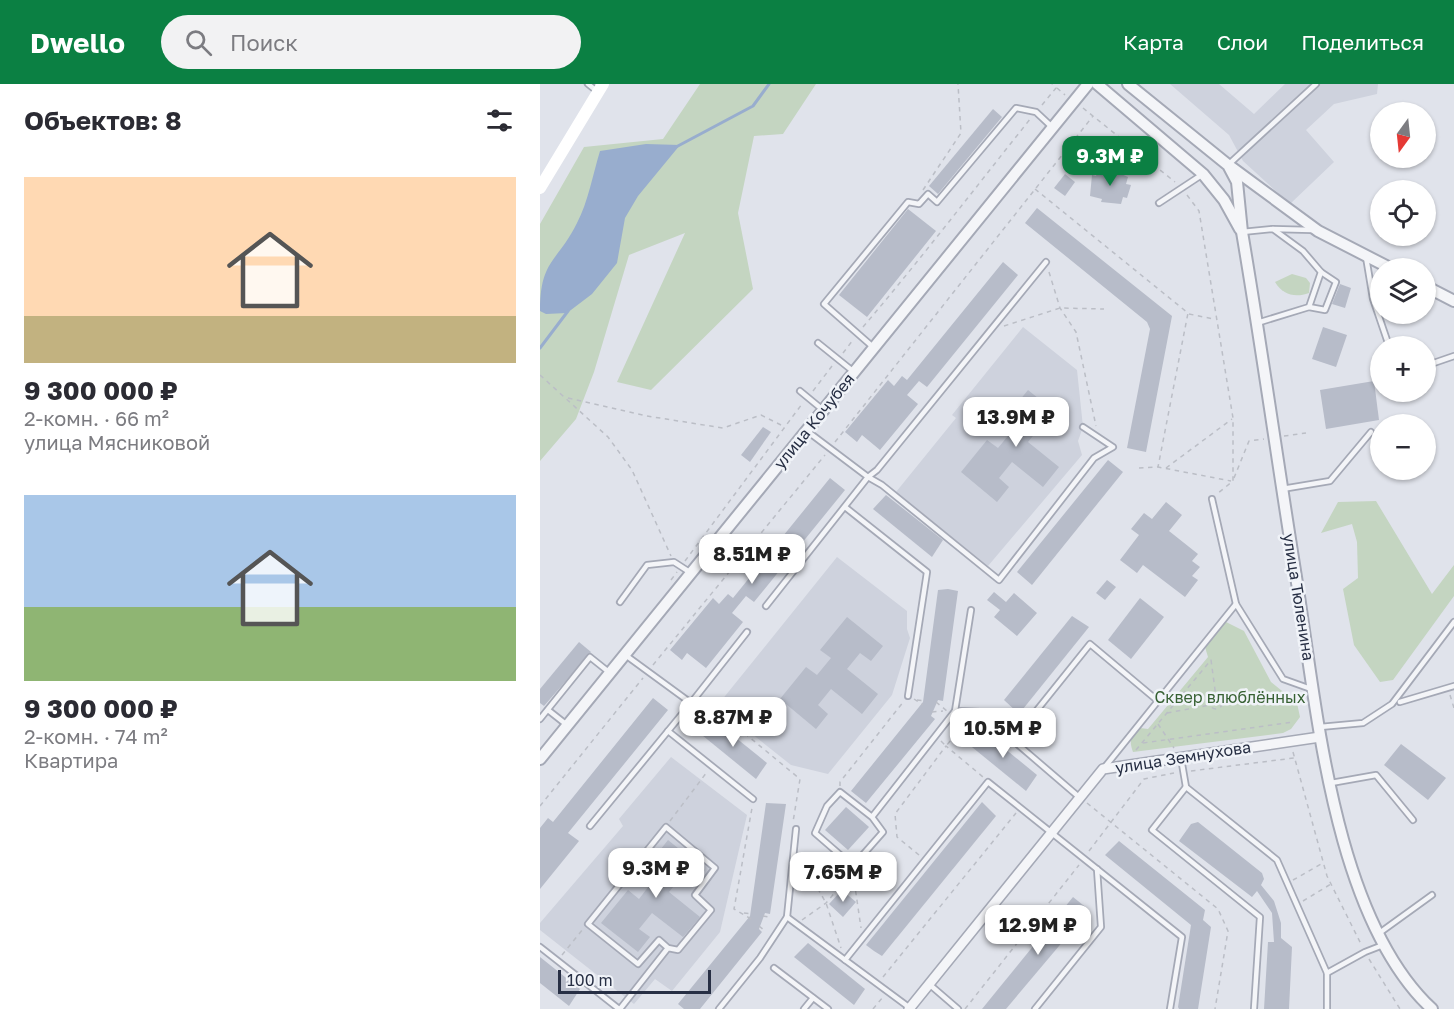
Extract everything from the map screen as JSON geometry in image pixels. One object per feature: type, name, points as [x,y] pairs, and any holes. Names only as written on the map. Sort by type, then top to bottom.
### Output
[{"type":"main road","points":[[540,188],[596,87]]},
{"type":"street","name":"улица Кочубея","points":[[540,759],[610,673],[686,570],[807,431],[1088,84]]},
{"type":"street","points":[[1097,84],[1203,174],[1224,200],[1242,232]]},
{"type":"street","points":[[1128,84],[1228,165],[1318,231],[1370,258]]},
{"type":"street","name":"улица Тюленина","points":[[1228,165],[1237,182],[1242,232],[1319,732],[1331,783],[1354,878],[1378,934],[1411,986],[1429,1008]]},
{"type":"street","points":[[1436,292],[1454,301]]},
{"type":"street","name":"улица Земнухова","points":[[909,1008],[1103,769],[1290,741],[1319,732]]},
{"type":"lane","points":[[1228,165],[1316,84]]},
{"type":"lane","points":[[873,347],[824,304],[908,202],[919,204],[928,194],[937,202],[1016,108],[1036,112],[1054,128]]},
{"type":"lane","points":[[1159,203],[1203,174]]},
{"type":"lane","points":[[1257,323],[1309,307],[1325,309],[1336,282],[1321,272],[1303,252],[1273,229]]},
{"type":"lane","points":[[1242,232],[1273,229],[1318,231]]},
{"type":"lane","points":[[1365,256],[1373,299],[1386,336]]},
{"type":"lane","points":[[766,606],[867,477],[877,470],[1046,262]]},
{"type":"lane","points":[[1309,307],[1321,272]]},
{"type":"lane","points":[[818,343],[854,372]]},
{"type":"lane","points":[[1436,362],[1454,356]]},
{"type":"lane","points":[[800,390],[823,410]]},
{"type":"lane","points":[[807,431],[867,477],[882,485],[969,553],[999,580],[1094,458],[1113,447],[1096,433],[1083,427]]},
{"type":"lane","points":[[1282,489],[1330,481],[1370,433]]},
{"type":"lane","points":[[1212,499],[1236,604],[1284,679],[1314,689]]},
{"type":"lane","points":[[845,507],[927,572],[908,696]]},
{"type":"lane","points":[[620,602],[647,565],[674,562],[686,570]]},
{"type":"lane","points":[[1103,769],[1236,604]]},
{"type":"lane","points":[[872,817],[956,711],[970,610]]},
{"type":"lane","points":[[1319,732],[1363,723],[1392,704],[1454,622]]},
{"type":"lane","points":[[590,826],[747,632]]},
{"type":"lane","points":[[1013,740],[1090,645],[1158,701]]},
{"type":"lane","points":[[624,654],[691,703]]},
{"type":"lane","points":[[540,719],[590,657],[610,673]]},
{"type":"lane","points":[[1400,702],[1454,686]]},
{"type":"lane","points":[[548,710],[567,725]]},
{"type":"lane","points":[[956,711],[980,712],[1080,797]]},
{"type":"lane","points":[[668,731],[753,799]]},
{"type":"lane","points":[[1181,758],[1186,787],[1277,860],[1327,973],[1327,1009]]},
{"type":"lane","points":[[1331,783],[1376,775],[1413,820]]},
{"type":"lane","points":[[845,960],[988,782],[1182,937],[1170,1009]]},
{"type":"lane","points":[[1186,787],[1152,830],[1260,917],[1254,1009]]},
{"type":"lane","points":[[840,792],[872,817],[883,832],[853,869],[815,833],[827,806],[840,792]]},
{"type":"lane","points":[[666,827],[715,868],[695,895],[711,910],[678,950],[668,948],[658,940],[639,964],[588,924],[666,827]]},
{"type":"lane","points":[[719,1009],[760,958],[787,917],[796,829]]},
{"type":"lane","points":[[1035,1009],[1101,927],[1097,869]]},
{"type":"lane","points":[[1378,934],[1432,895]]},
{"type":"lane","points":[[787,917],[909,1008]]},
{"type":"lane","points":[[1327,973],[1383,945]]},
{"type":"lane","points":[[540,947],[620,1009],[668,948]]},
{"type":"lane","points":[[774,968],[828,1009]]},
{"type":"lane","points":[[929,984],[958,1009]]},
{"type":"lane","points":[[804,1009],[813,998]]},
{"type":"path","points":[[928,194],[922,188],[962,133],[958,84]]},
{"type":"path","points":[[667,585],[686,570],[784,427],[1056,88],[1052,84]]},
{"type":"path","points":[[540,806],[830,449],[1093,116],[1181,187],[1199,211],[1233,418],[1233,481]]},
{"type":"path","points":[[1034,189],[1188,313],[1215,319]]},
{"type":"path","points":[[1046,262],[1060,308],[1076,332],[1097,423],[1096,433]]},
{"type":"path","points":[[987,333],[1020,319],[1060,308],[1104,309]]},
{"type":"path","points":[[1158,467],[1188,313]]},
{"type":"path","points":[[540,375],[568,398],[608,437],[633,470],[674,562]]},
{"type":"path","points":[[568,398],[647,416],[723,428],[761,415],[784,427]]},
{"type":"path","points":[[1166,469],[1233,418]]},
{"type":"path","points":[[1212,499],[1233,481],[1249,441]]},
{"type":"path","points":[[1139,468],[1158,467],[1233,481]]},
{"type":"path","points":[[1136,750],[1211,660],[1216,697],[1222,702],[1220,708],[1214,709],[1210,705]]},
{"type":"path","points":[[698,695],[800,779],[793,823],[796,829]]},
{"type":"path","points":[[840,792],[840,782],[908,696],[923,705]]},
{"type":"path","points":[[1210,705],[1212,699],[1216,697]]},
{"type":"path","points":[[916,700],[925,701]]},
{"type":"path","points":[[936,702],[944,711]]},
{"type":"path","points":[[1166,713],[1210,705]]},
{"type":"path","points":[[932,712],[956,711]]},
{"type":"path","points":[[925,860],[897,837],[895,814],[974,712]]},
{"type":"path","points":[[1142,744],[1293,722]]},
{"type":"path","points":[[1158,724],[1181,758]]},
{"type":"path","points":[[1290,741],[1323,863],[1331,884],[1365,952],[1400,1009]]},
{"type":"path","points":[[946,746],[988,782]]},
{"type":"path","points":[[965,1009],[1144,779],[1294,758]]},
{"type":"path","points":[[666,827],[711,766]]},
{"type":"path","points":[[1080,797],[1218,909],[1228,931],[1215,1009]]},
{"type":"path","points":[[750,919],[734,909],[753,799]]},
{"type":"path","points":[[878,984],[1020,808]]},
{"type":"path","points":[[794,846],[826,903],[845,960]]},
{"type":"path","points":[[1287,883],[1323,863]]},
{"type":"path","points":[[796,924],[826,903],[853,869]]},
{"type":"path","points":[[853,869],[863,938]]},
{"type":"path","points":[[1297,905],[1331,884]]},
{"type":"path","points":[[743,913],[752,914]]},
{"type":"path","points":[[763,916],[770,917]]},
{"type":"path","points":[[557,960],[588,924]]},
{"type":"path","points":[[759,926],[764,930]]},
{"type":"path","points":[[873,1009],[888,991]]},
{"type":"shaded area","points":[[1170,84],[1219,84],[1254,114],[1285,84],[1378,84],[1377,94],[1334,104],[1306,130],[1334,162],[1290,204],[1243,161],[1229,135]]},
{"type":"shaded area","points":[[1023,327],[1077,370],[1083,427],[1078,441],[1082,455],[988,566],[896,492],[956,418],[952,415]]},
{"type":"shaded area","points":[[837,557],[907,611],[907,629],[910,638],[892,695],[828,774],[791,765],[717,706]]},
{"type":"shaded area","points":[[671,757],[747,815],[720,932],[672,991],[655,979],[634,1004],[540,930],[540,923],[623,826],[619,819]]},
{"type":"green space","points":[[700,84],[816,84],[783,134],[754,136],[738,213],[753,289],[651,390],[617,382],[685,233],[629,255],[594,372],[576,419],[540,461],[540,224],[584,147],[663,139]]},
{"type":"green space","points":[[1292,274],[1306,278],[1310,283],[1309,293],[1299,295],[1286,293],[1275,282]]},
{"type":"green space","points":[[1376,501],[1432,594],[1454,565],[1454,596],[1393,680],[1380,682],[1354,645],[1343,589],[1358,578],[1357,542],[1352,524],[1321,533],[1338,502]]},
{"type":"green space","name":"Сквер влюблённых","points":[[1226,622],[1244,631],[1271,682],[1297,703],[1300,717],[1291,729],[1283,733],[1133,752],[1132,736],[1140,728],[1148,729],[1208,657],[1205,647]]},
{"type":"water","points":[[646,144],[680,145],[638,196],[625,218],[617,263],[592,294],[567,313],[546,314],[540,311],[543,281],[551,262],[570,236],[581,215],[600,151]]},
{"type":"building","points":[[993,109],[1002,117],[938,194],[929,186]]},
{"type":"building","points":[[1098,169],[1109,172],[1110,169],[1128,177],[1126,184],[1131,185],[1127,198],[1123,197],[1121,204],[1101,202],[1102,199],[1090,196],[1092,175],[1096,176]]},
{"type":"building","points":[[1065,174],[1075,182],[1065,196],[1054,188]]},
{"type":"building","points":[[1037,208],[1172,316],[1146,452],[1127,448],[1150,329],[1147,322],[1025,223]]},
{"type":"building","points":[[908,209],[936,231],[867,317],[839,295]]},
{"type":"building","points":[[1003,262],[1018,275],[927,387],[919,381],[907,395],[918,404],[880,450],[862,435],[857,442],[845,432],[888,380],[894,386],[902,376],[907,380]]},
{"type":"building","points":[[1340,284],[1351,288],[1345,308],[1332,304]]},
{"type":"building","points":[[1323,327],[1347,335],[1336,367],[1312,359]]},
{"type":"building","points":[[1370,382],[1370,402],[1377,402],[1378,414],[1370,414],[1370,422],[1326,429],[1320,390]]},
{"type":"building","points":[[1028,390],[1064,419],[1052,434],[1041,426],[1028,442],[1059,467],[1043,487],[1012,462],[999,478],[1009,487],[997,502],[961,472],[987,440],[998,448],[1012,431],[1001,423]]},
{"type":"building","points":[[763,427],[771,432],[750,462],[741,455]]},
{"type":"building","points":[[1108,460],[1123,472],[1032,585],[1017,572]]},
{"type":"building","points":[[830,478],[845,490],[754,602],[746,596],[732,613],[743,622],[706,668],[687,653],[682,660],[670,650],[713,598],[719,604],[728,594],[733,598]]},
{"type":"building","points":[[886,495],[943,540],[932,557],[873,509]]},
{"type":"building","points":[[1166,502],[1182,515],[1169,531],[1198,554],[1192,561],[1200,567],[1192,576],[1198,580],[1185,597],[1143,565],[1137,573],[1120,560],[1139,535],[1131,529],[1144,513],[1152,519]]},
{"type":"building","points":[[1107,580],[1116,587],[1105,600],[1096,593]]},
{"type":"building","points":[[938,590],[958,591],[943,701],[938,700],[931,716],[935,719],[866,803],[851,791],[923,702]]},
{"type":"building","points":[[994,592],[1006,602],[1014,593],[1037,613],[1017,636],[994,617],[1000,610],[987,600]]},
{"type":"building","points":[[1140,598],[1164,617],[1131,659],[1108,640]]},
{"type":"building","points":[[1072,616],[1089,627],[1019,714],[1004,700]]},
{"type":"building","points":[[847,617],[883,646],[871,661],[860,653],[847,669],[878,694],[862,714],[831,689],[818,705],[828,714],[816,729],[780,699],[806,667],[817,675],[831,658],[820,650]]},
{"type":"building","points":[[579,642],[591,652],[544,706],[540,703],[540,689]]},
{"type":"building","points":[[653,698],[668,710],[568,833],[579,841],[540,889],[540,828],[548,818],[553,822]]},
{"type":"building","points":[[710,717],[767,763],[756,779],[697,731]]},
{"type":"building","points":[[981,729],[1037,775],[1026,791],[967,743]]},
{"type":"building","points":[[1401,744],[1446,778],[1428,800],[1384,765]]},
{"type":"building","points":[[982,802],[996,816],[882,956],[866,945]]},
{"type":"building","points":[[766,803],[786,804],[770,914],[765,913],[759,929],[762,932],[700,1009],[684,1009],[678,1004],[750,916]]},
{"type":"building","points":[[846,807],[869,827],[848,850],[825,830]]},
{"type":"building","points":[[1198,822],[1262,873],[1264,879],[1261,885],[1274,901],[1281,923],[1281,938],[1292,947],[1289,1009],[1264,1009],[1268,942],[1274,942],[1272,913],[1257,891],[1252,897],[1179,841],[1191,824]]},
{"type":"building","points":[[668,840],[705,870],[693,885],[682,876],[669,892],[700,917],[683,937],[652,913],[639,929],[650,937],[638,952],[601,923],[628,890],[639,899],[652,882],[642,873]]},
{"type":"building","points":[[1119,841],[1205,910],[1203,920],[1211,927],[1198,1009],[1179,1009],[1178,1007],[1191,925],[1105,855]]},
{"type":"building","points":[[842,890],[856,902],[843,917],[829,904]]},
{"type":"building","points":[[1073,897],[1088,909],[1059,946],[1006,1009],[982,1009]]},
{"type":"building","points":[[808,943],[865,989],[854,1005],[794,957]]},
{"type":"building","points":[[540,957],[580,989],[569,1006],[540,983]]},
{"type":"waterway","points":[[676,147],[753,106],[769,84]]},
{"type":"waterway","points":[[540,348],[568,311]]}]
